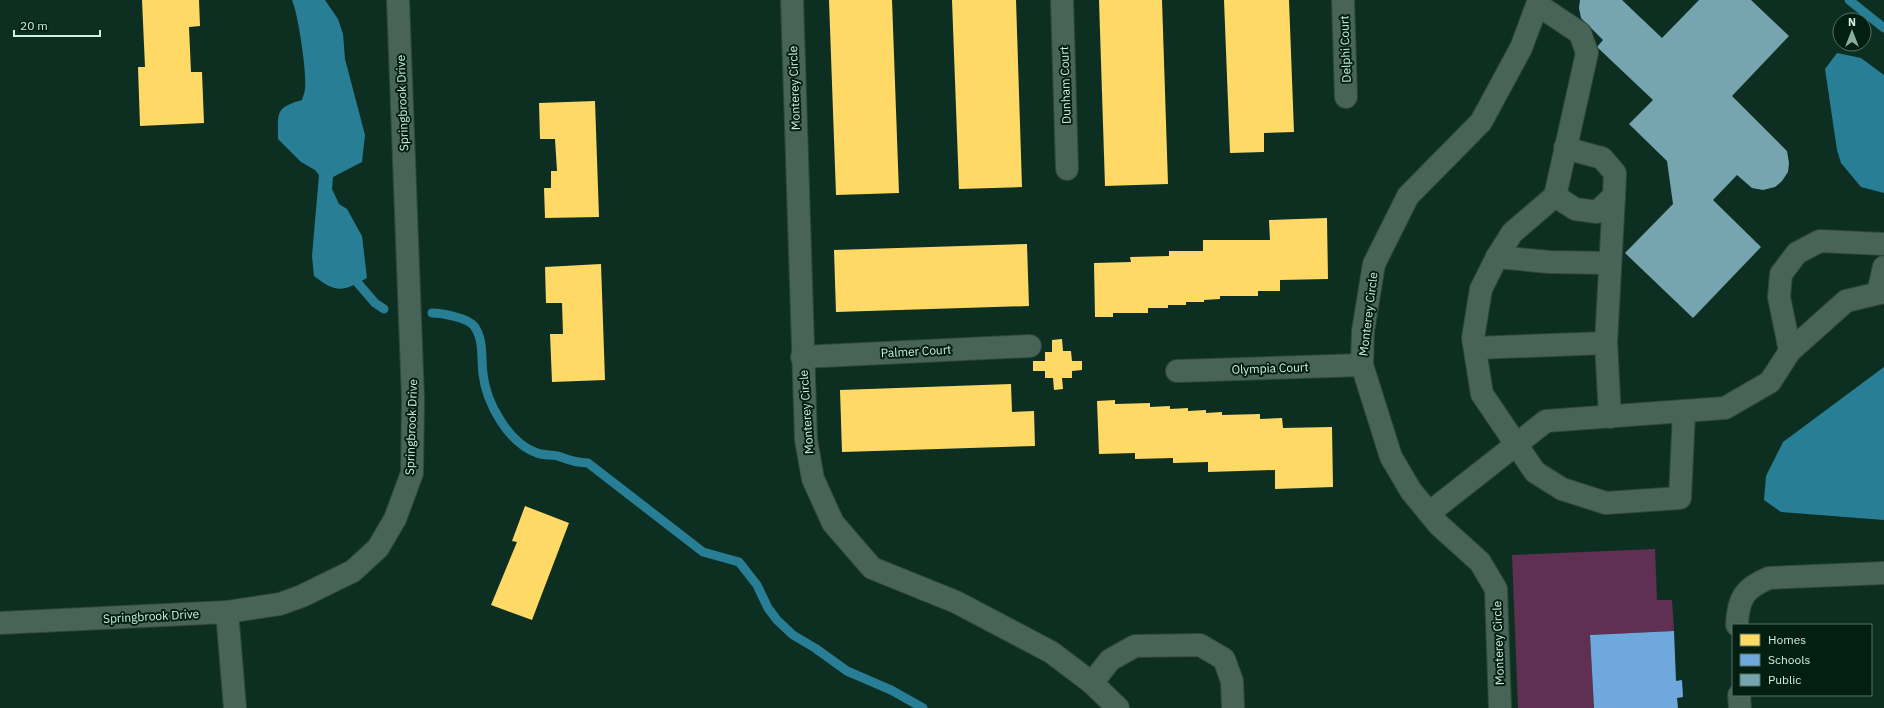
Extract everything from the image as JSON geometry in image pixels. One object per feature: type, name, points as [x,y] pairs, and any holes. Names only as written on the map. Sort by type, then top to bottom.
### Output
[{"type":"street","name":"Springbrook Drive","points":[[0,623],[227,612],[280,604],[302,596],[354,571],[378,548],[395,519],[412,474],[413,399],[398,0]]},
{"type":"street","name":"Monterey Circle","points":[[792,0],[802,357],[806,440],[814,479],[833,523],[872,568],[908,584],[956,602],[1051,652],[1092,683],[1118,708]]},
{"type":"street","name":"Dunham Court","points":[[1062,0],[1067,169]]},
{"type":"street","name":"Delphi Court","points":[[1343,0],[1346,97]]},
{"type":"street","points":[[1538,3],[1580,33],[1587,53],[1555,196],[1512,233],[1496,257],[1481,289],[1473,338],[1482,394],[1535,472],[1562,489],[1606,503],[1680,498],[1684,412]]},
{"type":"street","name":"Monterey Circle","points":[[1500,708],[1496,589],[1480,562],[1439,525],[1411,491],[1391,457],[1362,365],[1363,331],[1374,264],[1408,196],[1481,122],[1521,48],[1538,3]]},
{"type":"street","points":[[1565,148],[1602,158],[1615,173],[1606,341],[1610,416]]},
{"type":"street","points":[[1555,196],[1575,209],[1597,212],[1614,196]]},
{"type":"street","points":[[1790,352],[1779,297],[1780,274],[1797,253],[1820,241],[1884,244]]},
{"type":"street","points":[[1496,257],[1549,262],[1610,263]]},
{"type":"street","points":[[1429,513],[1546,421],[1725,408],[1770,382],[1790,352],[1846,301],[1881,293],[1884,267]]},
{"type":"street","points":[[1475,348],[1606,343],[1606,341]]},
{"type":"street","name":"Palmer Court","points":[[802,357],[1030,346]]},
{"type":"street","name":"Olympia Court","points":[[1178,371],[1362,365]]},
{"type":"street","points":[[1737,624],[1737,608],[1743,596],[1754,584],[1768,578],[1884,573]]},
{"type":"street","points":[[227,612],[235,708]]},
{"type":"street","points":[[1092,683],[1110,660],[1135,646],[1200,645],[1224,659],[1232,681],[1233,708]]},
{"type":"street","points":[[1739,696],[1740,708]]},
{"type":"shaded area","points":[[1655,549],[1657,600],[1672,600],[1674,631],[1590,635],[1594,708],[1518,708],[1512,555]]},
{"type":"water","points":[[292,0],[325,0],[338,19],[343,34],[345,59],[365,135],[362,162],[333,177],[332,189],[339,204],[347,209],[362,236],[367,278],[346,288],[340,289],[329,286],[314,276],[312,256],[319,175],[315,170],[301,162],[278,139],[278,117],[280,112],[287,106],[302,100],[305,90],[305,70],[302,43]]},
{"type":"water","points":[[1837,53],[1861,58],[1884,75],[1884,193],[1861,187],[1841,163],[1837,150],[1825,69]]},
{"type":"water","points":[[1884,367],[1884,520],[1781,512],[1764,500],[1766,476],[1783,442]]},
{"type":"building: Homes","points":[[142,0],[199,0],[200,26],[189,27],[191,72],[202,72],[204,123],[140,126],[138,67],[145,67]]},
{"type":"building: Homes","points":[[829,0],[892,0],[899,193],[836,195]]},
{"type":"building: Homes","points":[[952,0],[1016,0],[1022,187],[959,189]]},
{"type":"building: Homes","points":[[1099,0],[1162,0],[1168,184],[1105,186]]},
{"type":"building: Homes","points":[[1224,0],[1289,0],[1294,132],[1264,133],[1264,152],[1230,153]]},
{"type":"building: Homes","points":[[595,101],[599,217],[545,218],[544,188],[551,188],[551,171],[557,171],[555,139],[540,139],[539,103]]},
{"type":"building: Homes","points":[[1327,218],[1328,279],[1280,280],[1280,291],[1258,291],[1258,296],[1220,296],[1220,299],[1204,300],[1204,302],[1186,302],[1186,305],[1168,305],[1168,308],[1148,308],[1148,313],[1113,313],[1113,317],[1095,317],[1094,263],[1131,262],[1130,257],[1169,256],[1169,251],[1203,251],[1203,240],[1270,240],[1269,220]]},
{"type":"building: Homes","points":[[1027,244],[1029,306],[836,312],[834,250]]},
{"type":"building: Homes","points":[[601,264],[605,380],[552,382],[550,334],[563,334],[562,303],[546,303],[545,267]]},
{"type":"building: Homes","points":[[1062,339],[1063,351],[1071,351],[1072,361],[1082,361],[1082,370],[1072,371],[1072,378],[1062,378],[1063,389],[1054,390],[1053,378],[1045,378],[1045,371],[1033,371],[1033,361],[1045,361],[1045,352],[1052,352],[1052,340]]},
{"type":"building: Homes","points":[[1011,384],[1012,412],[1034,411],[1035,446],[842,452],[840,390]]},
{"type":"building: Homes","points":[[1115,400],[1115,404],[1150,403],[1150,407],[1170,406],[1170,409],[1188,408],[1188,411],[1206,410],[1206,413],[1222,412],[1222,415],[1260,414],[1260,419],[1282,418],[1283,428],[1332,427],[1333,487],[1275,489],[1275,470],[1208,472],[1208,462],[1173,463],[1173,458],[1135,459],[1135,453],[1099,454],[1097,401]]},
{"type":"building: Homes","points":[[525,506],[569,523],[532,620],[491,605],[517,542],[512,541]]},
{"type":"building: Schools","points":[[1674,631],[1676,681],[1682,680],[1683,697],[1677,698],[1678,708],[1594,708],[1590,635]]},
{"type":"building: Public","points":[[1580,0],[1622,0],[1662,38],[1699,0],[1751,0],[1789,36],[1732,96],[1787,151],[1789,163],[1788,172],[1782,181],[1775,187],[1763,190],[1752,188],[1737,175],[1713,200],[1761,247],[1693,318],[1625,253],[1673,204],[1667,161],[1629,124],[1653,100],[1597,47],[1603,40],[1581,18],[1579,8]]},
{"type":"waterway","points":[[1849,0],[1884,28]]},
{"type":"waterway","points":[[350,274],[375,303],[384,309]]},
{"type":"waterway","points":[[432,313],[461,318],[474,326],[481,343],[485,385],[494,409],[508,431],[526,448],[540,454],[555,455],[573,461],[588,463],[703,552],[739,562],[757,585],[768,608],[777,620],[793,635],[815,648],[847,671],[891,690],[923,708]]}]
